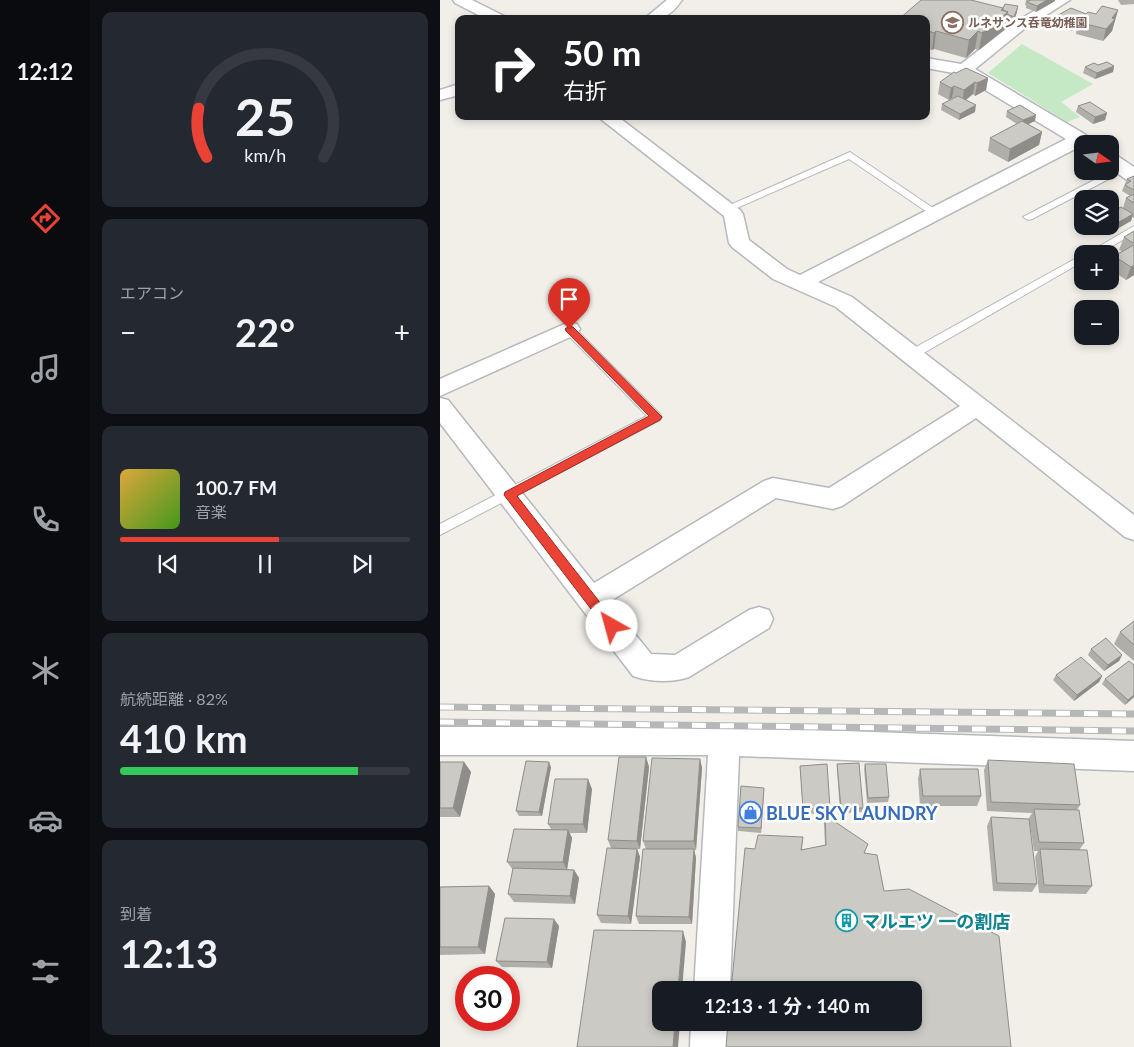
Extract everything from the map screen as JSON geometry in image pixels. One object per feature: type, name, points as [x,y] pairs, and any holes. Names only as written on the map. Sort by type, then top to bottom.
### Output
[{"type":"street","points":[[460,0],[491,15]]},
{"type":"street","points":[[659,15],[675,0]]},
{"type":"street","points":[[964,70],[1018,26],[1063,0]]},
{"type":"street","points":[[930,64],[964,70],[1074,135]]},
{"type":"street","points":[[440,96],[455,90]]},
{"type":"street","points":[[611,120],[732,214],[739,243],[780,274],[844,302],[1134,530]]},
{"type":"street","points":[[800,283],[1074,146]]},
{"type":"street","points":[[440,388],[569,329]]},
{"type":"street","points":[[440,406],[643,667],[680,668],[759,618]]},
{"type":"street","points":[[590,599],[774,488],[833,498],[976,406]]},
{"type":"street","points":[[440,741],[724,741],[1134,756]]},
{"type":"street","points":[[712,981],[724,741]]},
{"type":"street","points":[[709,1047],[710,1031]]},
{"type":"lane","points":[[726,209],[850,155],[937,214]]},
{"type":"lane","points":[[1028,217],[1122,168]]},
{"type":"lane","points":[[1106,245],[1134,229]]},
{"type":"lane","points":[[912,355],[1074,263]]},
{"type":"lane","points":[[440,530],[656,417],[569,329]]},
{"type":"green space","points":[[1022,44],[1093,84],[1061,102],[1080,117],[1067,122],[988,73]]},
{"type":"building","points":[[921,0],[971,0],[1003,8],[1001,10],[1008,12],[982,33],[978,31],[969,40],[936,31],[934,33],[930,32],[930,15],[904,15]]},
{"type":"building","points":[[1030,0],[1047,0],[1037,6],[1027,2]]},
{"type":"building","points":[[1005,4],[1018,6],[1014,17],[1003,10]]},
{"type":"building","points":[[1102,6],[1118,10],[1112,18],[1115,19],[1106,29],[1078,22],[1088,12],[1096,14]]},
{"type":"building","points":[[1071,8],[1086,14],[1072,25],[1053,18]]},
{"type":"building","points":[[1107,62],[1114,66],[1097,73],[1085,67],[1094,63],[1098,65]]},
{"type":"building","points":[[966,68],[988,78],[977,83],[975,82],[964,90],[954,86],[951,88],[940,82],[954,72],[956,73]]},
{"type":"building","points":[[958,96],[976,105],[960,114],[942,104]]},
{"type":"building","points":[[1090,102],[1107,113],[1095,117],[1078,106]]},
{"type":"building","points":[[1020,105],[1036,115],[1023,120],[1007,111]]},
{"type":"building","points":[[1022,121],[1042,132],[1010,149],[990,138]]},
{"type":"building","points":[[1134,176],[1134,190],[1125,185],[1131,181],[1127,179]]},
{"type":"building","points":[[1134,194],[1134,203],[1126,198]]},
{"type":"building","points":[[1121,207],[1133,214],[1119,222],[1119,208]]},
{"type":"building","points":[[1134,231],[1134,242],[1133,243],[1124,237]]},
{"type":"building","points":[[1134,245],[1134,265],[1131,267],[1119,259],[1119,253]]},
{"type":"building","points":[[1134,621],[1134,645],[1120,632]]},
{"type":"building","points":[[1106,638],[1122,655],[1108,665],[1091,649]]},
{"type":"building","points":[[1081,657],[1102,676],[1077,695],[1056,675]]},
{"type":"building","points":[[1129,661],[1134,665],[1134,695],[1128,700],[1105,679]]},
{"type":"building","points":[[619,757],[646,757],[637,841],[608,840]]},
{"type":"building","points":[[652,758],[700,759],[694,841],[643,841]]},
{"type":"building","points":[[988,760],[1074,764],[1080,805],[991,802]]},
{"type":"building","points":[[526,761],[549,762],[539,812],[516,811]]},
{"type":"building","points":[[440,762],[464,762],[453,808],[440,808]]},
{"type":"building","points":[[859,763],[863,808],[841,808],[837,764]]},
{"type":"building","points":[[827,764],[830,808],[803,809],[800,766]]},
{"type":"building","points":[[865,764],[886,764],[889,797],[868,798]]},
{"type":"building","points":[[920,769],[978,769],[981,796],[923,796]]},
{"type":"building","points":[[555,779],[588,779],[583,824],[548,824]]},
{"type":"building","points":[[741,786],[764,788],[761,828],[738,827]]},
{"type":"building","points":[[1034,809],[1079,810],[1084,843],[1039,842]]},
{"type":"building","name":"マルエツ 一の割店","points":[[825,815],[868,844],[864,853],[877,855],[884,891],[909,889],[999,936],[1011,1047],[726,1047],[727,1031],[922,1031],[922,981],[732,981],[745,848],[755,849],[758,835],[803,837],[801,850],[826,845]]},
{"type":"building","points":[[991,817],[1029,819],[1037,884],[997,883]]},
{"type":"building","points":[[514,829],[568,830],[563,862],[507,862]]},
{"type":"building","points":[[607,848],[637,849],[628,916],[597,915]]},
{"type":"building","points":[[643,849],[694,849],[689,917],[636,916]]},
{"type":"building","points":[[1040,849],[1087,850],[1092,886],[1044,885]]},
{"type":"building","points":[[513,868],[574,870],[570,896],[508,894]]},
{"type":"building","points":[[489,886],[478,947],[440,947],[440,887]]},
{"type":"building","points":[[505,918],[554,919],[547,962],[496,961]]},
{"type":"building","points":[[594,930],[683,931],[679,981],[652,981],[652,1031],[674,1031],[673,1047],[577,1047]]},
{"type":"railway","points":[[440,707],[1134,714]]},
{"type":"railway","points":[[440,722],[1134,731]]},
{"type":"place","name":"ルネサンス呑竜幼稚園","points":[[952,22]]},
{"type":"place","name":"BLUE SKY LAUNDRY","points":[[750,813]]},
{"type":"place","name":"マルエツ 一の割店","points":[[846,921]]},
{"type":"route","points":[[569,329],[656,417],[509,495],[612,626]]}]
